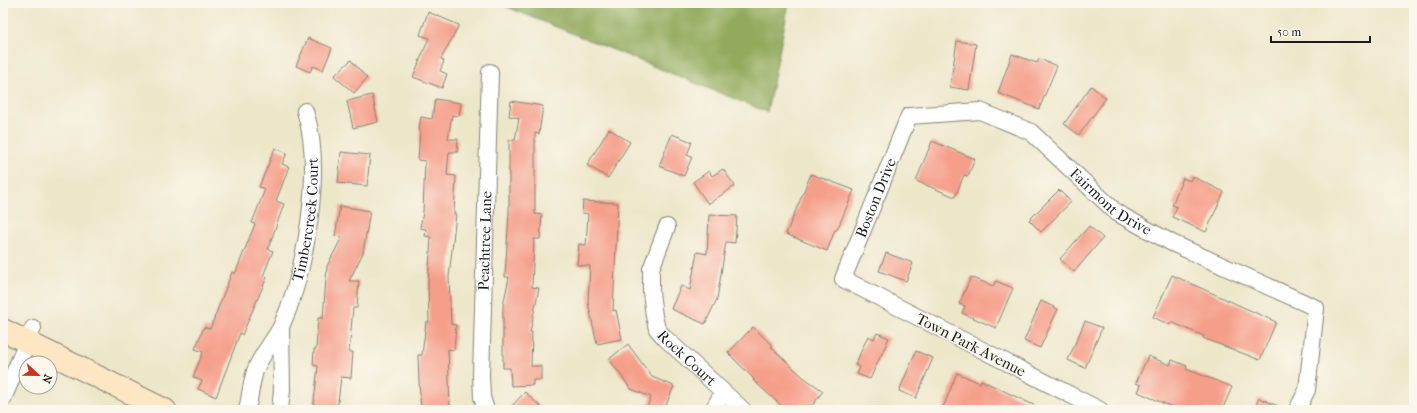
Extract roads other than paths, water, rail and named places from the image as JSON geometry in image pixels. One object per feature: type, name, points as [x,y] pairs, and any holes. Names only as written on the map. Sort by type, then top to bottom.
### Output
[{"type":"main road","points":[[3,330],[30,334],[165,410]]},
{"type":"street","name":"Peachtree Lane","points":[[486,410],[482,397],[481,376],[490,72]]},
{"type":"street","name":"Timbercreek Court","points":[[247,410],[255,370],[281,327],[301,269],[309,225],[312,160],[310,126],[305,110]]},
{"type":"street","name":"Fairmont Drive","points":[[908,116],[980,111],[1031,132],[1117,213],[1172,243],[1316,308],[1307,390],[1297,410]]},
{"type":"street","name":"Boston Drive","points":[[843,280],[908,116]]},
{"type":"street","name":"Rock Court","points":[[667,227],[651,269],[651,292],[657,328],[664,338],[743,410]]},
{"type":"street","name":"Town Park Avenue","points":[[843,280],[1096,409]]},
{"type":"street","name":"Timbercreek Court","points":[[280,410],[282,390],[281,327]]},
{"type":"street","points":[[3,399],[30,334]]},
{"type":"street","points":[[713,410],[723,392]]}]
